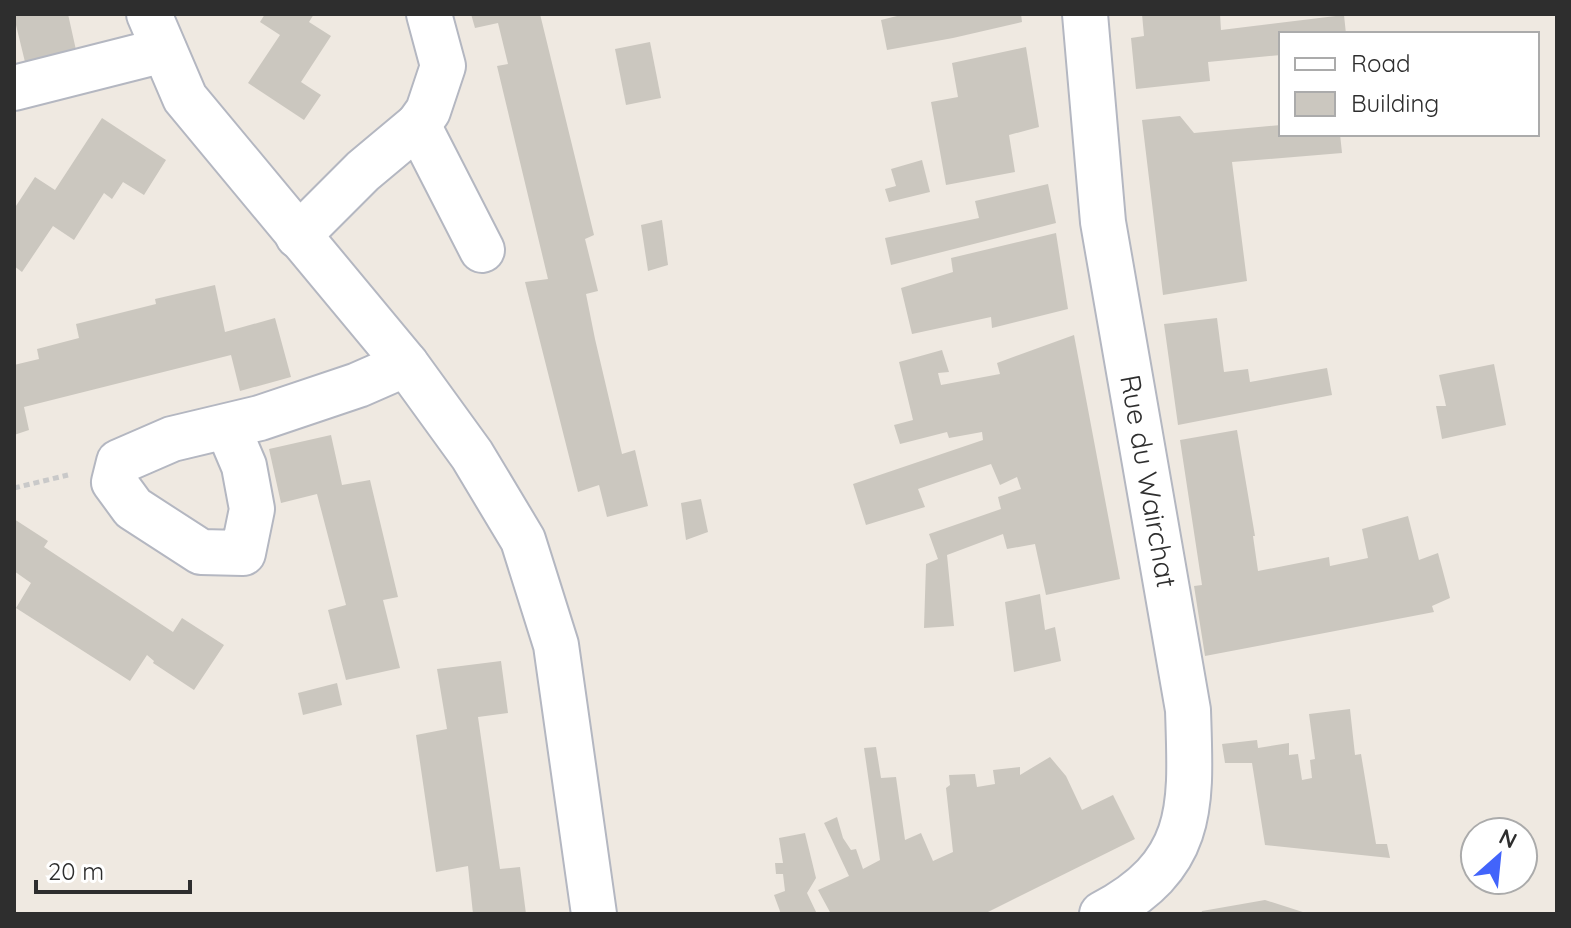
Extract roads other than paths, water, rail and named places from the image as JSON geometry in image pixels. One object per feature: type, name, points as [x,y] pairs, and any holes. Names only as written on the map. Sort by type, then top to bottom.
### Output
[{"type":"street","points":[[298,236],[363,171],[418,125],[428,111],[443,66],[429,14]]},
{"type":"street","name":"Rue du Wairchat","points":[[1085,14],[1103,222],[1188,710],[1190,788],[1180,841],[1154,877],[1111,911]]},
{"type":"street","points":[[14,88],[156,32],[185,98],[406,364],[472,455],[523,540],[556,645],[594,914]]},
{"type":"street","points":[[418,125],[482,250]]},
{"type":"street","points":[[227,426],[358,385],[406,364]]}]
